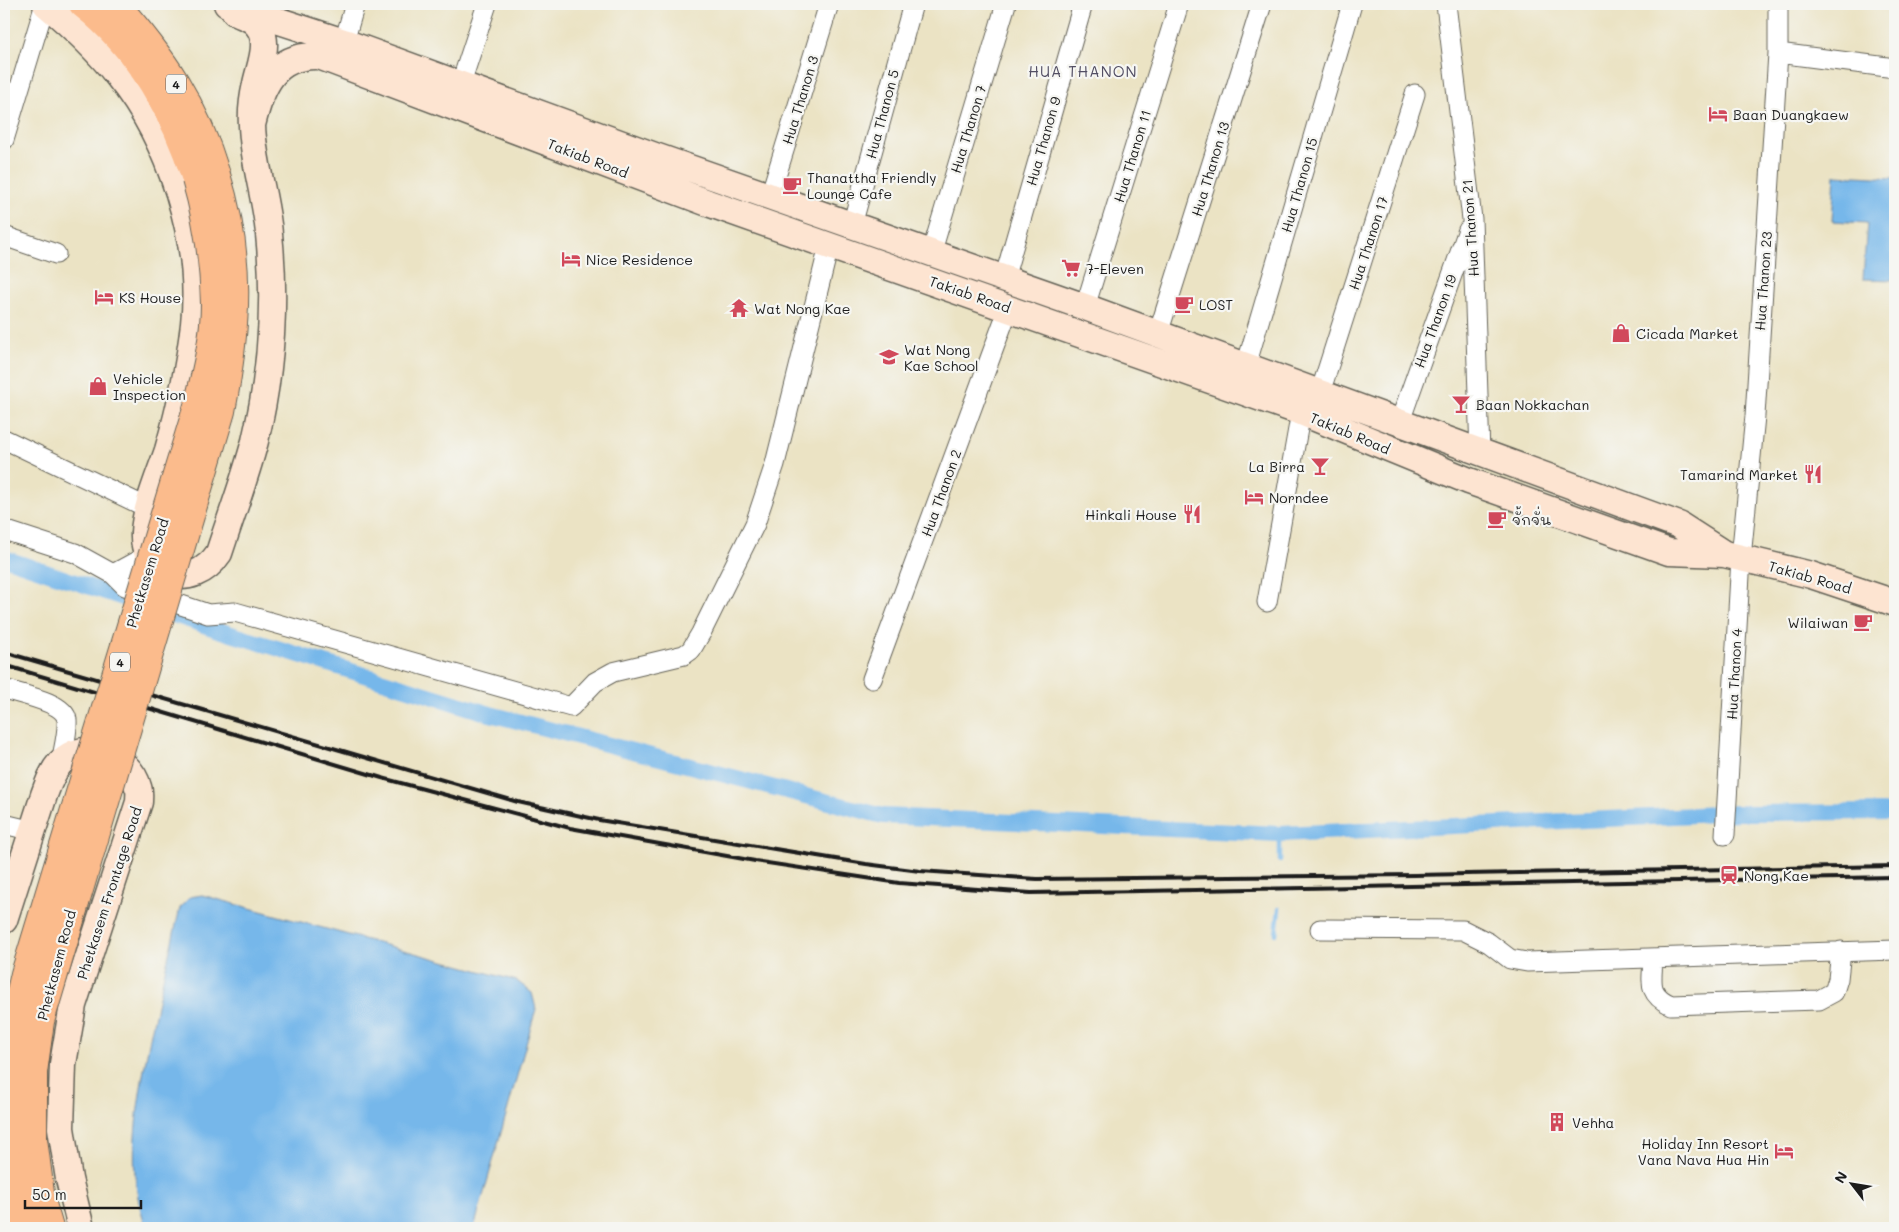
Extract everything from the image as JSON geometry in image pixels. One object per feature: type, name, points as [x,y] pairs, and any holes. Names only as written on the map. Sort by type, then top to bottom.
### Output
[{"type":"main road","name":"Phetkasem Road","points":[[24,1228],[18,1210],[20,1141],[34,1072],[40,1021],[221,410],[230,360],[236,309],[233,248],[224,200],[189,157],[169,109],[132,53],[95,13],[83,4]]},
{"type":"main road","name":"Phetkasem Road","points":[[116,4],[152,46],[189,104],[209,150],[206,177]]},
{"type":"main road","name":"Phetkasem Road","points":[[20,1141],[49,1228]]},
{"type":"street","points":[[4,140],[46,4],[84,38],[119,77],[150,124],[174,180],[193,248],[196,301],[190,355],[182,401],[144,532],[148,555],[155,565],[165,572],[177,576],[190,576],[202,571],[212,564],[219,553],[254,441],[269,368],[273,300],[269,233],[255,155],[252,125],[253,101],[264,59],[264,44],[261,32],[253,21],[218,4]]},
{"type":"street","name":"Takiab Road","points":[[227,4],[344,42],[460,86],[1085,307],[1399,424],[1679,524],[1733,556]]},
{"type":"street","points":[[344,42],[355,4]]},
{"type":"street","points":[[460,86],[487,4]]},
{"type":"street","name":"Hua Thanon 3","points":[[770,196],[829,4]]},
{"type":"street","name":"Hua Thanon 5","points":[[854,226],[913,4]]},
{"type":"street","name":"Hua Thanon 7","points":[[931,254],[1006,4]]},
{"type":"street","name":"Hua Thanon 9","points":[[1004,279],[1082,4]]},
{"type":"street","name":"Hua Thanon 11","points":[[1085,307],[1180,4]]},
{"type":"street","name":"Hua Thanon 13","points":[[1158,334],[1262,4]]},
{"type":"street","name":"Hua Thanon 15","points":[[1246,366],[1352,4]]},
{"type":"street","name":"Hua Thanon 21","points":[[1446,4],[1472,219],[1480,452]]},
{"type":"street","name":"Hua Thanon 23","points":[[1733,556],[1755,416],[1778,53],[1778,4]]},
{"type":"street","points":[[1778,53],[1895,68]]},
{"type":"street","name":"Takiab Road","points":[[252,125],[263,86],[275,72],[290,60],[306,56],[319,56],[663,186],[1301,412],[1469,481],[1669,552],[1733,556],[1811,575],[1895,602]]},
{"type":"street","name":"Hua Thanon 17","points":[[1320,393],[1415,94]]},
{"type":"street","name":"Hua Thanon 19","points":[[1399,424],[1472,219]]},
{"type":"street","points":[[4,530],[75,553],[114,574],[125,586],[208,614],[234,612],[571,707],[595,682],[613,672],[684,655],[691,650],[754,524],[775,464],[839,249],[854,226]]},
{"type":"street","points":[[4,236],[56,254]]},
{"type":"street","name":"Hua Thanon 2","points":[[872,679],[1009,307]]},
{"type":"street","points":[[1358,437],[1367,411]]},
{"type":"street","points":[[1266,602],[1301,412]]},
{"type":"street","points":[[4,439],[150,509]]},
{"type":"street","points":[[1469,481],[1480,452]]},
{"type":"street","points":[[114,574],[148,555]]},
{"type":"street","name":"Hua Thanon 4","points":[[1725,836],[1733,556]]},
{"type":"street","points":[[4,689],[51,704],[65,713],[67,721],[61,762],[50,779],[4,920]]},
{"type":"street","name":"Phetkasem Frontage Road","points":[[61,762],[85,751],[106,754],[120,761],[138,787],[139,802],[72,1010],[63,1064],[61,1128],[69,1179],[81,1228]]},
{"type":"street","points":[[4,824],[33,831]]},
{"type":"street","points":[[1320,929],[1463,930],[1489,943],[1510,959],[1527,962],[1895,950]]},
{"type":"street","points":[[1653,959],[1652,989],[1658,999],[1672,1005],[1819,1000],[1834,992],[1838,979],[1841,951]]},
{"type":"water","points":[[1835,175],[1895,178],[1895,280],[1863,279],[1867,223],[1832,221]]},
{"type":"water","points":[[202,895],[517,981],[532,993],[536,1009],[474,1228],[146,1228],[137,1189],[134,1152],[143,1075],[180,908],[190,897]]},
{"type":"waterway","points":[[4,558],[215,629],[490,714],[883,816],[1280,834],[1739,813],[1895,812]]},
{"type":"waterway","points":[[1280,834],[1280,861]]},
{"type":"waterway","points":[[1276,934],[1279,909]]},
{"type":"railway","points":[[4,652],[518,802],[599,820],[866,864],[920,871],[1037,879],[1415,875],[1895,866]]},
{"type":"railway","points":[[4,665],[382,778],[570,828],[755,861],[899,883],[1031,893],[1895,877]]},
{"type":"place","name":"Baan Duangkaew","points":[[1718,114]]},
{"type":"place","name":"Thanattha Friendly Lounge Cafe","points":[[792,185]]},
{"type":"place","name":"Nice Residence","points":[[571,259]]},
{"type":"place","name":"7-Eleven","points":[[1071,268]]},
{"type":"place","name":"KS House","points":[[104,297]]},
{"type":"place","name":"LOST","points":[[1184,304]]},
{"type":"place","name":"Wat Nong Kae","points":[[739,308]]},
{"type":"place","name":"Cicada Market","points":[[1621,333]]},
{"type":"place","name":"Wat Nong Kae School","points":[[889,357]]},
{"type":"place","name":"Vehicle Inspection","points":[[98,386]]},
{"type":"place","name":"Baan Nokkachan","points":[[1461,404]]},
{"type":"place","name":"La Birra","points":[[1320,466]]},
{"type":"place","name":"Tamarind Market","points":[[1813,474]]},
{"type":"place","name":"Norndee","points":[[1254,497]]},
{"type":"place","name":"Hinkali House","points":[[1192,514]]},
{"type":"place","name":"จั้กจั่น","points":[[1497,519]]},
{"type":"place","name":"Wilaiwan","points":[[1863,622]]},
{"type":"place","name":"Nong Kae","points":[[1729,875]]},
{"type":"place","name":"Vehha","points":[[1557,1122]]},
{"type":"place","name":"Holiday Inn Resort Vana Nava Hua Hin","points":[[1784,1151]]},
{"type":"district","name":"HUA THANON","points":[[1083,71]]}]
